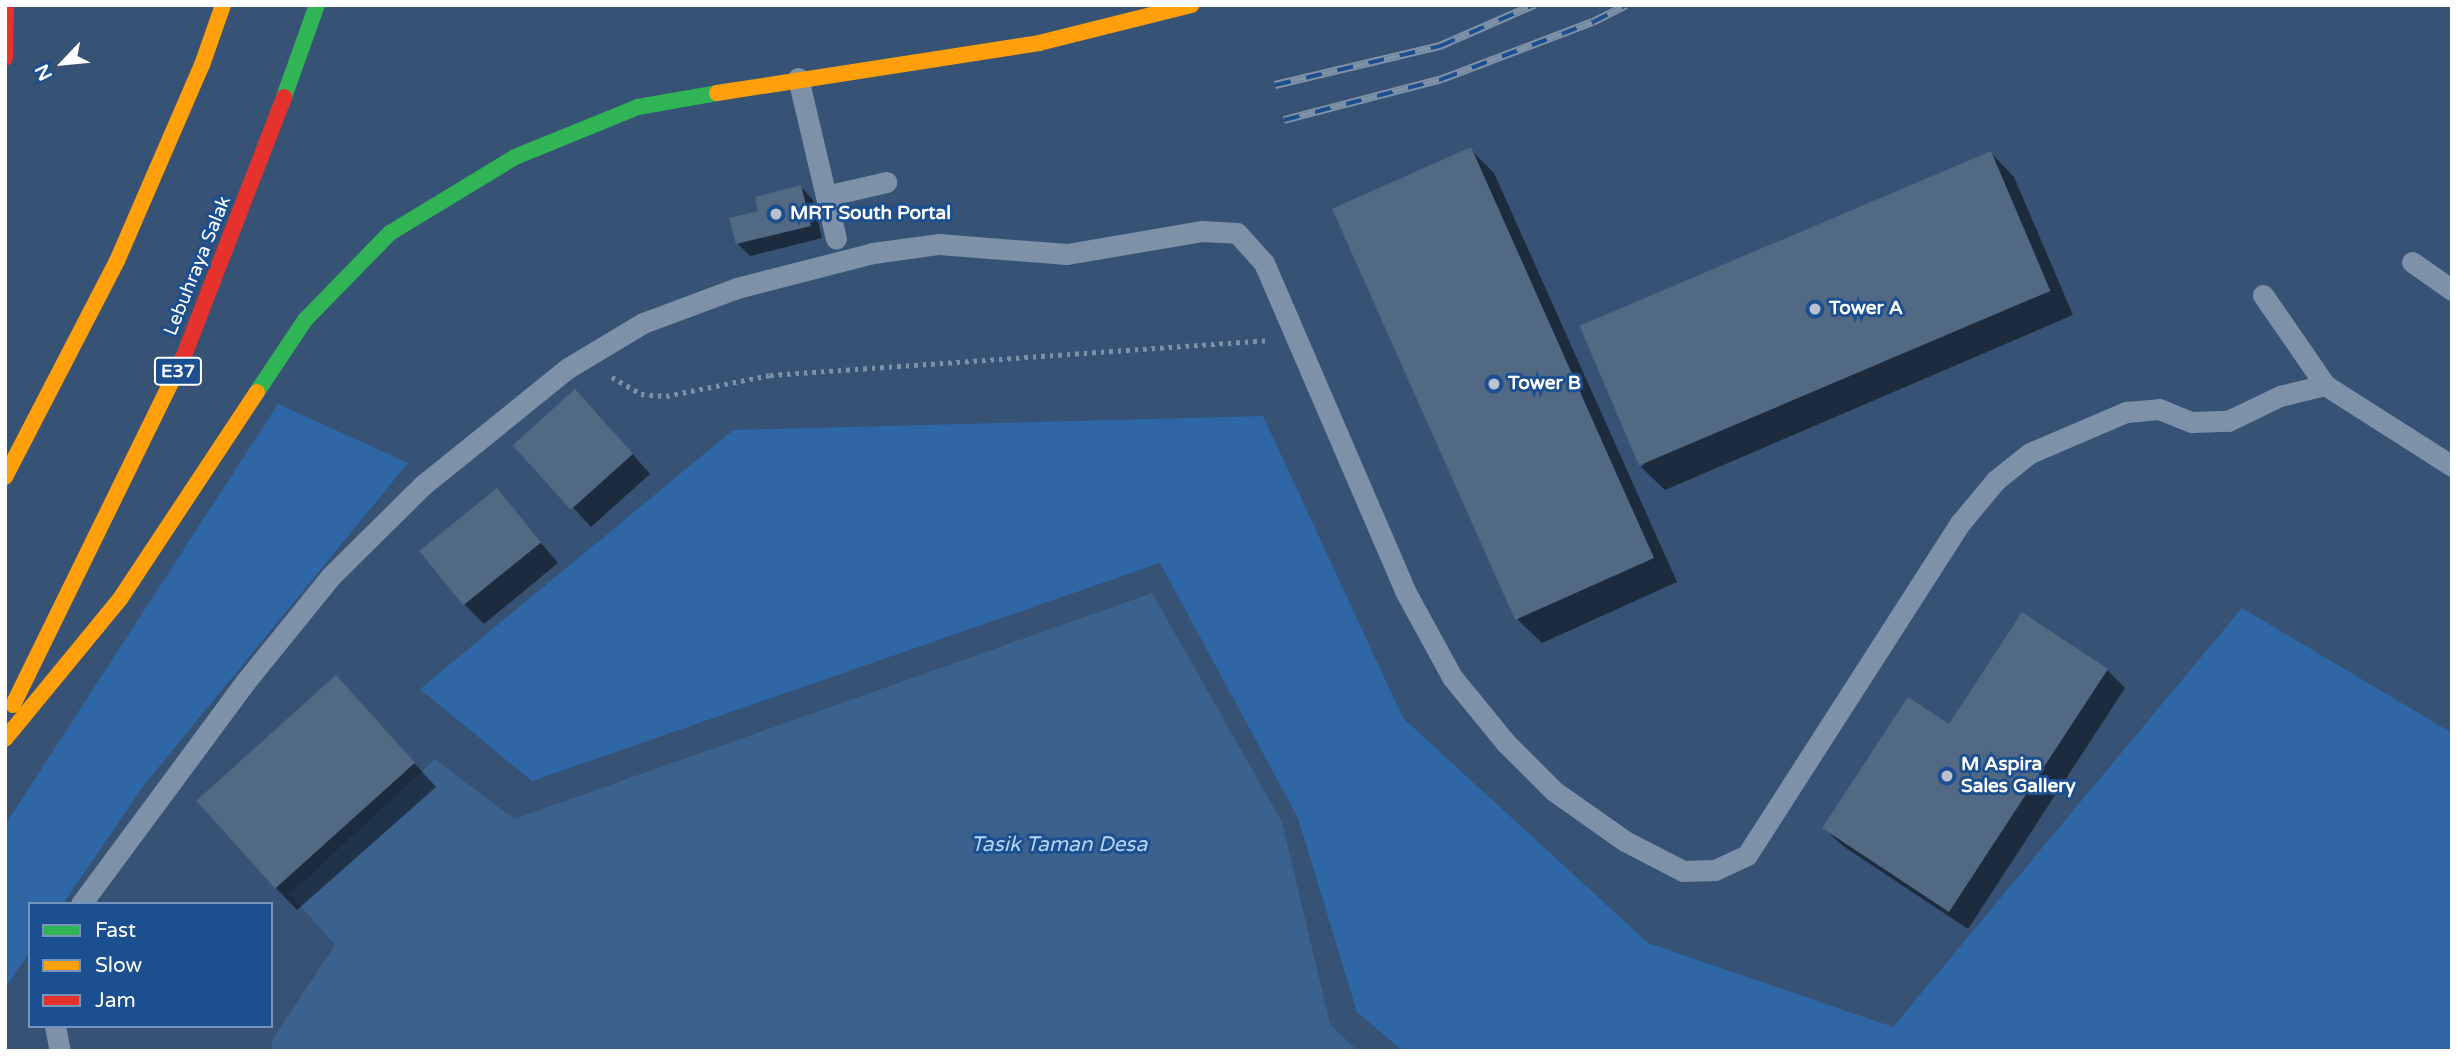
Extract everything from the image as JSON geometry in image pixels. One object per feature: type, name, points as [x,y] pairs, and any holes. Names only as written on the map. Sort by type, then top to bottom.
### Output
[{"type":"highway","points":[[5,58],[6,5]]},
{"type":"highway","points":[[5,477],[117,261],[202,65],[223,5]]},
{"type":"highway","name":"Lebuhraya Salak","points":[[5,722],[170,390],[229,248],[317,5]]},
{"type":"highway","points":[[5,739],[120,599],[305,320],[390,233],[514,157],[638,107],[798,78],[1039,43],[1191,5]]},
{"type":"lane","points":[[798,78],[836,239]]},
{"type":"lane","points":[[826,196],[886,182]]},
{"type":"lane","points":[[82,902],[246,681],[331,576],[424,485],[568,368],[643,323],[737,288],[873,253],[939,244],[1068,254],[1201,231],[1237,233],[1264,263],[1299,338],[1405,591],[1452,677],[1506,743],[1554,791],[1625,841],[1683,871],[1715,870],[1747,855],[1961,522],[1996,480],[2030,453],[2126,412],[2158,408],[2192,422],[2228,421],[2280,396],[2325,386]]},
{"type":"lane","points":[[2412,262],[2452,290]]},
{"type":"lane","points":[[2263,295],[2325,386],[2452,466]]},
{"type":"lane","points":[[55,1028],[60,1051]]},
{"type":"path","points":[[568,368],[609,376],[641,394],[666,396],[770,375],[1299,338]]},
{"type":"shaded area","points":[[278,404],[408,463],[144,785],[64,902],[28,902],[28,955],[5,988],[5,825]]},
{"type":"shaded area","points":[[1263,416],[1403,718],[1648,943],[1893,1027],[2242,608],[2452,733],[2452,1051],[1403,1051],[1357,1012],[1298,818],[1160,563],[532,781],[420,689],[733,430]]},
{"type":"water","name":"Tasik Taman Desa","points":[[1152,593],[1282,822],[1330,1024],[1358,1051],[272,1051],[272,1040],[335,945],[290,894],[435,759],[514,819]]},
{"type":"building","name":"Tower B","points":[[1471,147],[1654,558],[1515,620],[1332,209]]},
{"type":"building","name":"Tower A","points":[[1991,151],[2050,291],[1639,466],[1580,326]]},
{"type":"building","name":"MRT South Portal","points":[[801,185],[811,226],[736,244],[729,218],[758,211],[755,197]]},
{"type":"building","points":[[575,389],[633,454],[571,510],[513,445]]},
{"type":"building","points":[[497,488],[541,542],[463,605],[419,551]]},
{"type":"building","name":"M Aspira Sales Gallery","points":[[2022,612],[2108,669],[1949,912],[1822,828],[1908,697],[1949,724]]},
{"type":"building","points":[[336,675],[415,763],[275,888],[196,801]]},
{"type":"railway","points":[[1275,85],[1440,46],[1534,5]]},
{"type":"railway","points":[[1284,120],[1442,79],[1593,22],[1626,5]]},
{"type":"traffic: fast","points":[[284,97],[317,5]]},
{"type":"traffic: fast","points":[[257,392],[305,320],[390,233],[515,157],[638,107],[717,93]]},
{"type":"traffic: slow","points":[[5,477],[117,261],[202,65],[223,5]]},
{"type":"traffic: slow","points":[[717,93],[1039,43],[1191,5]]},
{"type":"traffic: slow","points":[[13,705],[183,358]]},
{"type":"traffic: slow","points":[[5,739],[120,599],[257,392]]},
{"type":"traffic: jam","points":[[5,58],[6,5]]},
{"type":"traffic: jam","points":[[183,358],[284,97]]},
{"type":"place","name":"MRT South Portal","points":[[776,214]]},
{"type":"place","name":"Tower A","points":[[1815,309]]},
{"type":"place","name":"Tower B","points":[[1494,384]]},
{"type":"place","name":"M Aspira Sales Gallery","points":[[1947,776]]}]
